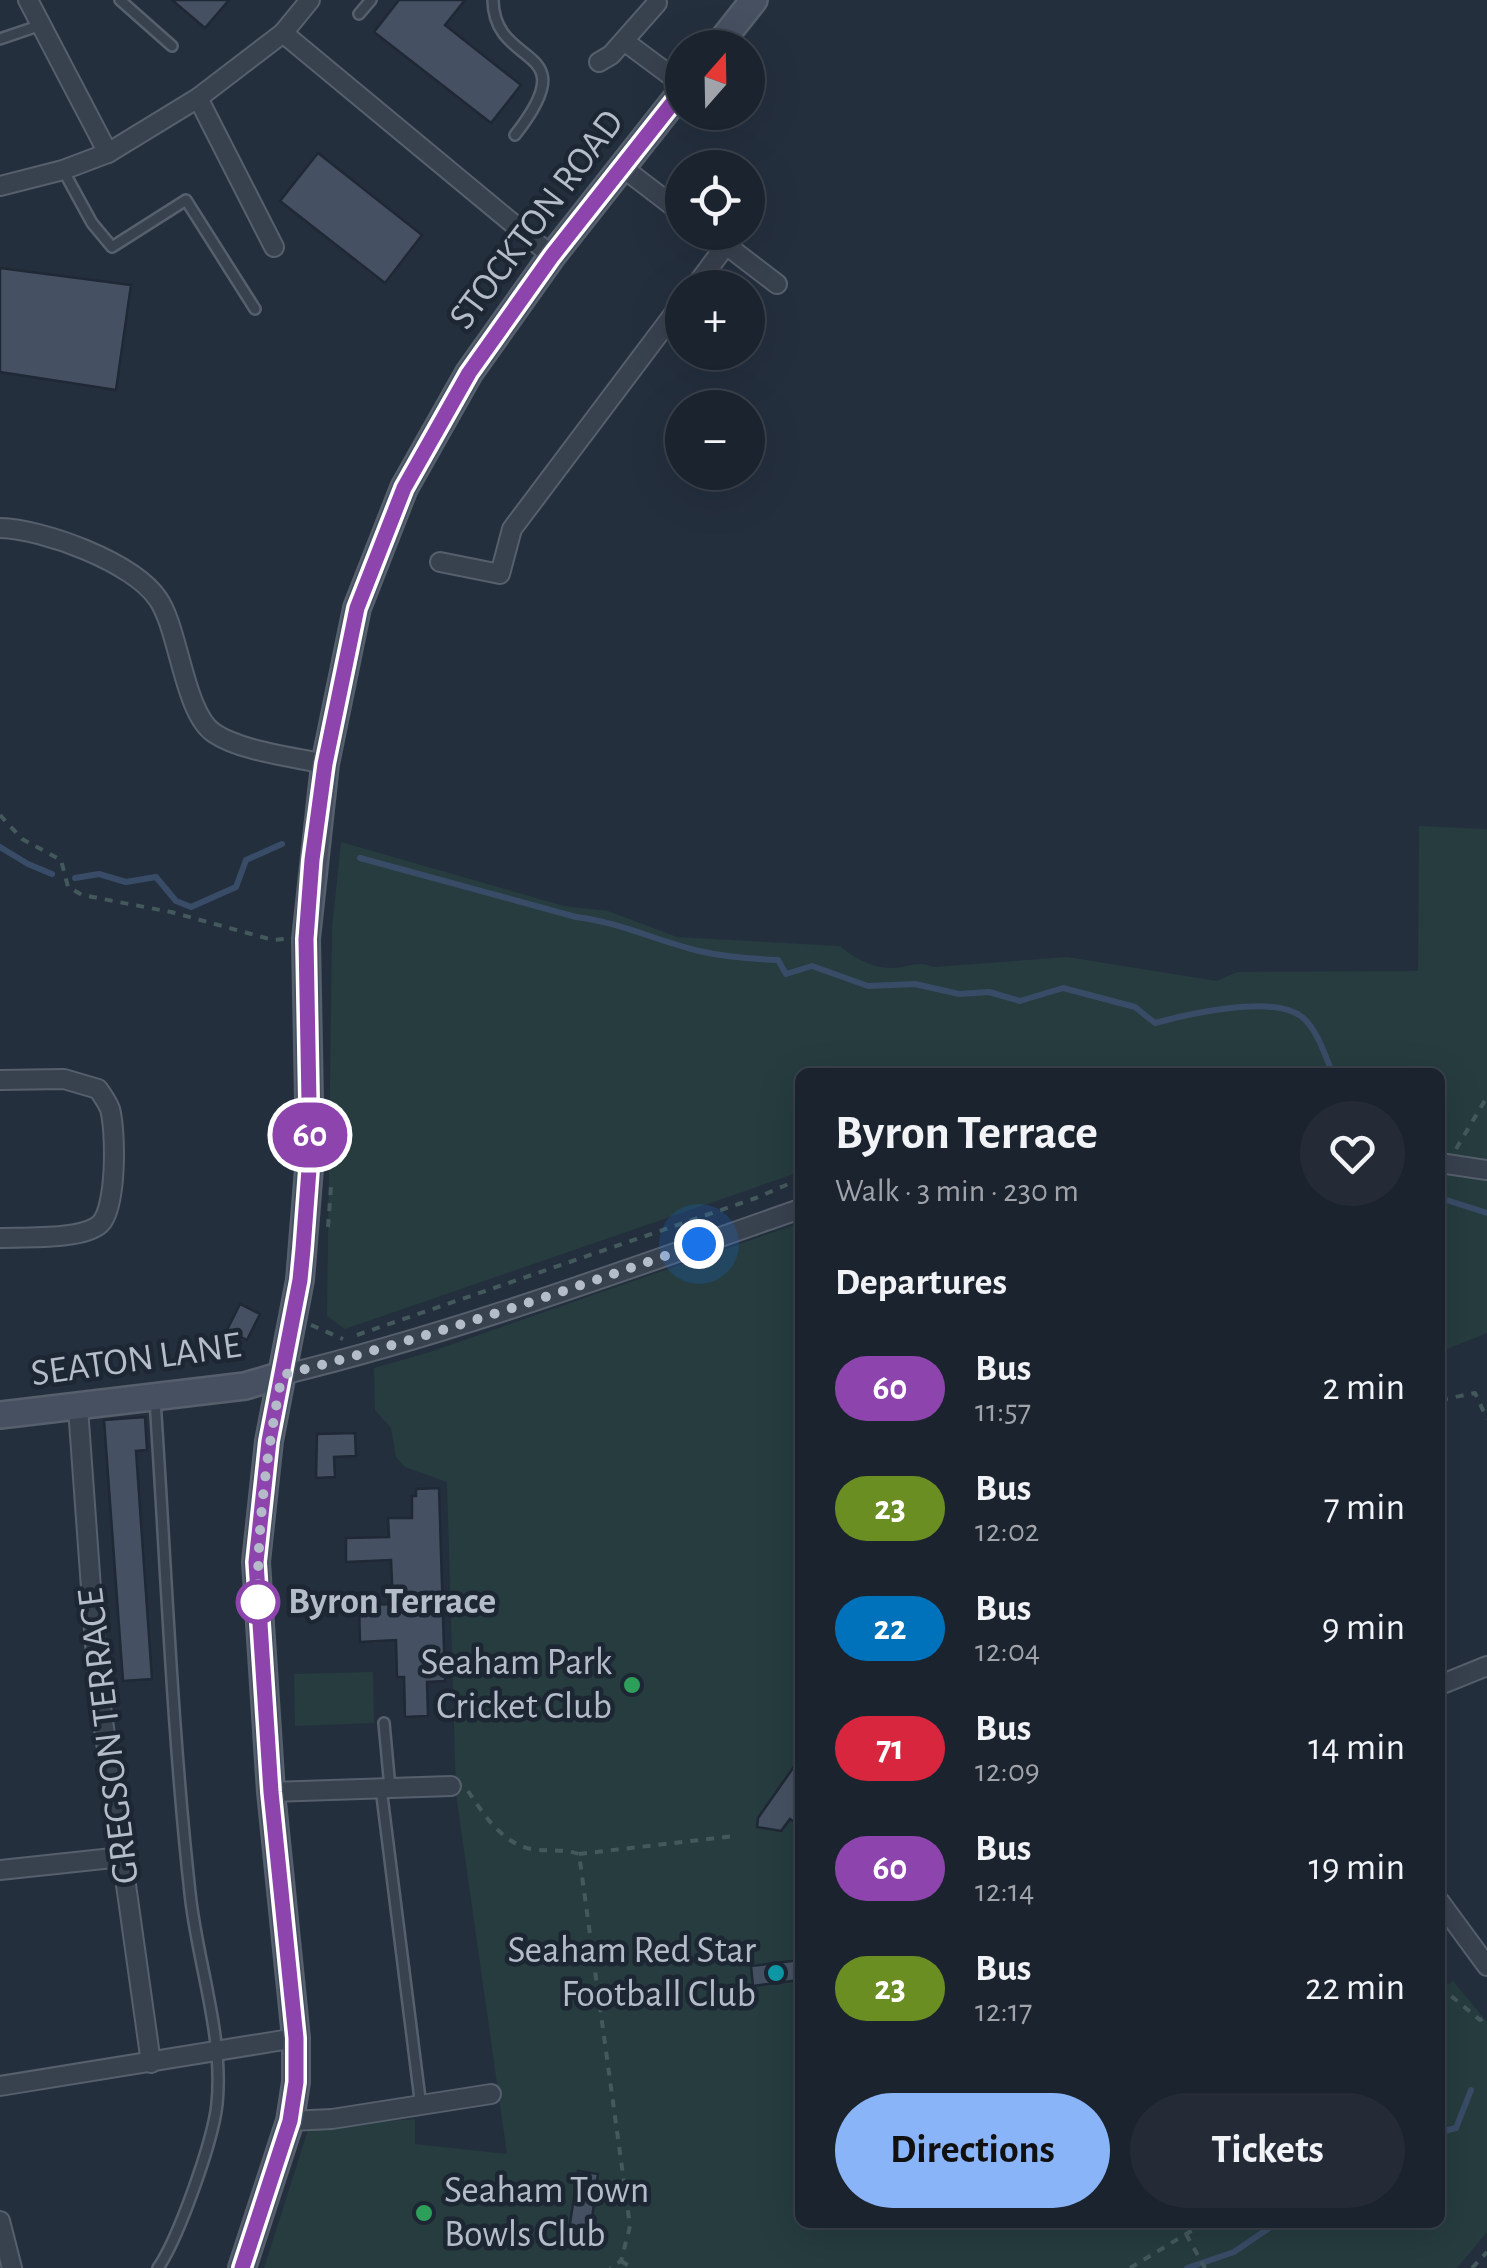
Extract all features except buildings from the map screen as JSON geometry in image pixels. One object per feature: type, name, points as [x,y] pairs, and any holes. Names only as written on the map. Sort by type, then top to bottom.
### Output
[{"type":"main road","points":[[730,30],[754,0]]},
{"type":"main road","name":"STOCKTON ROAD","points":[[242,2268],[290,2121],[296,2082],[296,2038],[271,1792],[256,1562],[269,1441],[300,1280],[310,1156],[306,939],[325,764],[357,608],[404,488],[469,373],[552,256],[665,110]]},
{"type":"main road","name":"SEATON LANE","points":[[0,1415],[245,1386],[282,1375]]},
{"type":"street","points":[[28,0],[108,153]]},
{"type":"street","points":[[0,186],[63,170],[108,153],[198,98],[283,33],[310,0]]},
{"type":"street","points":[[599,62],[611,56],[657,3]]},
{"type":"street","points":[[283,33],[552,256]]},
{"type":"street","points":[[624,41],[665,74]]},
{"type":"street","points":[[198,98],[274,247]]},
{"type":"street","points":[[622,167],[665,200]]},
{"type":"street","points":[[708,270],[723,250]]},
{"type":"street","points":[[731,250],[777,284]]},
{"type":"street","points":[[440,562],[500,574],[512,529],[665,326]]},
{"type":"street","points":[[0,528],[20,528],[119,564],[158,599],[198,713],[210,731],[228,741],[325,764]]},
{"type":"street","points":[[0,1080],[64,1079],[98,1089],[109,1106],[114,1128],[111,1204],[100,1224],[80,1234],[0,1238]]},
{"type":"street","points":[[1445,1164],[1487,1170]]},
{"type":"street","points":[[282,1375],[386,1350],[498,1315],[795,1211]]},
{"type":"street","name":"GREGSON TERRACE","points":[[78,1408],[98,1685],[151,2063]]},
{"type":"street","points":[[1445,1684],[1487,1666]]},
{"type":"street","points":[[271,1792],[452,1786]]},
{"type":"street","points":[[0,1870],[122,1857]]},
{"type":"street","points":[[1445,1909],[1487,1966]]},
{"type":"street","points":[[0,2086],[296,2038]]},
{"type":"street","points":[[290,2121],[421,2108],[491,2094]]},
{"type":"street","points":[[0,2222],[8,2265]]},
{"type":"lane","points":[[120,0],[172,46]]},
{"type":"lane","points":[[360,14],[371,0]]},
{"type":"lane","points":[[493,0],[493,17],[508,38],[541,69],[545,86],[535,109],[515,135]]},
{"type":"lane","points":[[0,39],[41,25]]},
{"type":"lane","points":[[63,170],[92,223],[112,247],[186,200],[255,309]]},
{"type":"lane","points":[[154,1397],[190,1897],[216,2052],[217,2108],[177,2231],[158,2268]]},
{"type":"lane","points":[[384,1723],[385,1788],[421,2108]]},
{"type":"path","points":[[0,815],[22,839],[61,860],[68,888],[82,895],[171,912],[273,940],[306,939]]},
{"type":"path","points":[[1445,1164],[1487,1098]]},
{"type":"path","points":[[311,1326],[342,1340],[756,1198],[795,1180]]},
{"type":"path","points":[[1445,1399],[1475,1393],[1487,1420]]},
{"type":"path","points":[[452,1786],[465,1786],[507,1840],[533,1850],[561,1848],[578,1854],[734,1836]]},
{"type":"path","points":[[578,1854],[630,2226],[621,2261],[610,2268]]},
{"type":"path","points":[[1445,1991],[1480,2020],[1487,2016]]},
{"type":"path","points":[[1130,2268],[1196,2228]]},
{"type":"path","points":[[1186,2234],[1205,2268]]},
{"type":"path","points":[[1472,2268],[1487,2252]]},
{"type":"path","points":[[621,2261],[632,2268]]},
{"type":"green space","points":[[1419,826],[1487,829],[1487,1333],[1445,1350],[1445,1068],[795,1068],[795,1174],[345,1329],[327,1316],[332,929],[341,842],[564,906],[608,911],[677,937],[840,946],[865,962],[886,968],[1067,957],[1217,981],[1237,972],[1418,971]]},
{"type":"green space","points":[[795,1225],[795,2228],[1445,2228],[1445,1986],[1453,1981],[1487,2022],[1487,2232],[1457,2268],[264,2268],[309,2127],[415,2119],[415,2144],[507,2154],[456,1794],[447,1482],[405,1467],[396,1457],[391,1428],[375,1410],[374,1368]]},
{"type":"green space","points":[[373,1672],[374,1723],[295,1726],[294,1674]]},
{"type":"waterway","points":[[75,878],[99,874],[126,882],[156,877],[176,901],[191,907],[236,887],[246,860],[282,844]]},
{"type":"waterway","points":[[0,847],[52,874]]},
{"type":"waterway","points":[[360,858],[699,951],[778,960],[786,974],[812,966],[868,986],[915,984],[959,994],[989,992],[1020,1001],[1063,988],[1135,1007],[1155,1023],[1230,1008],[1289,1010],[1312,1028],[1330,1068]]},
{"type":"waterway","points":[[1445,1200],[1487,1213]]},
{"type":"waterway","points":[[1445,2131],[1456,2128],[1471,2090]]},
{"type":"waterway","points":[[1187,2268],[1234,2252],[1269,2228]]},
{"type":"bus line","name":"60","points":[[242,2268],[290,2121],[296,2082],[296,2038],[271,1792],[256,1562],[269,1441],[303,1249],[310,1156],[306,939],[325,764],[357,608],[404,488],[469,373],[552,256],[665,113]]},
{"type":"place","name":"Byron Terrace","points":[[258,1602]]},
{"type":"place","name":"Seaham Park Cricket Club","points":[[632,1685]]},
{"type":"place","name":"Seaham Red Star Football Club","points":[[776,1973]]},
{"type":"place","name":"Seaham Town Bowls Club","points":[[424,2213]]},
{"type":"route","points":[[258,1602],[256,1562],[261,1502],[282,1375],[386,1350],[498,1315],[699,1244]]}]
